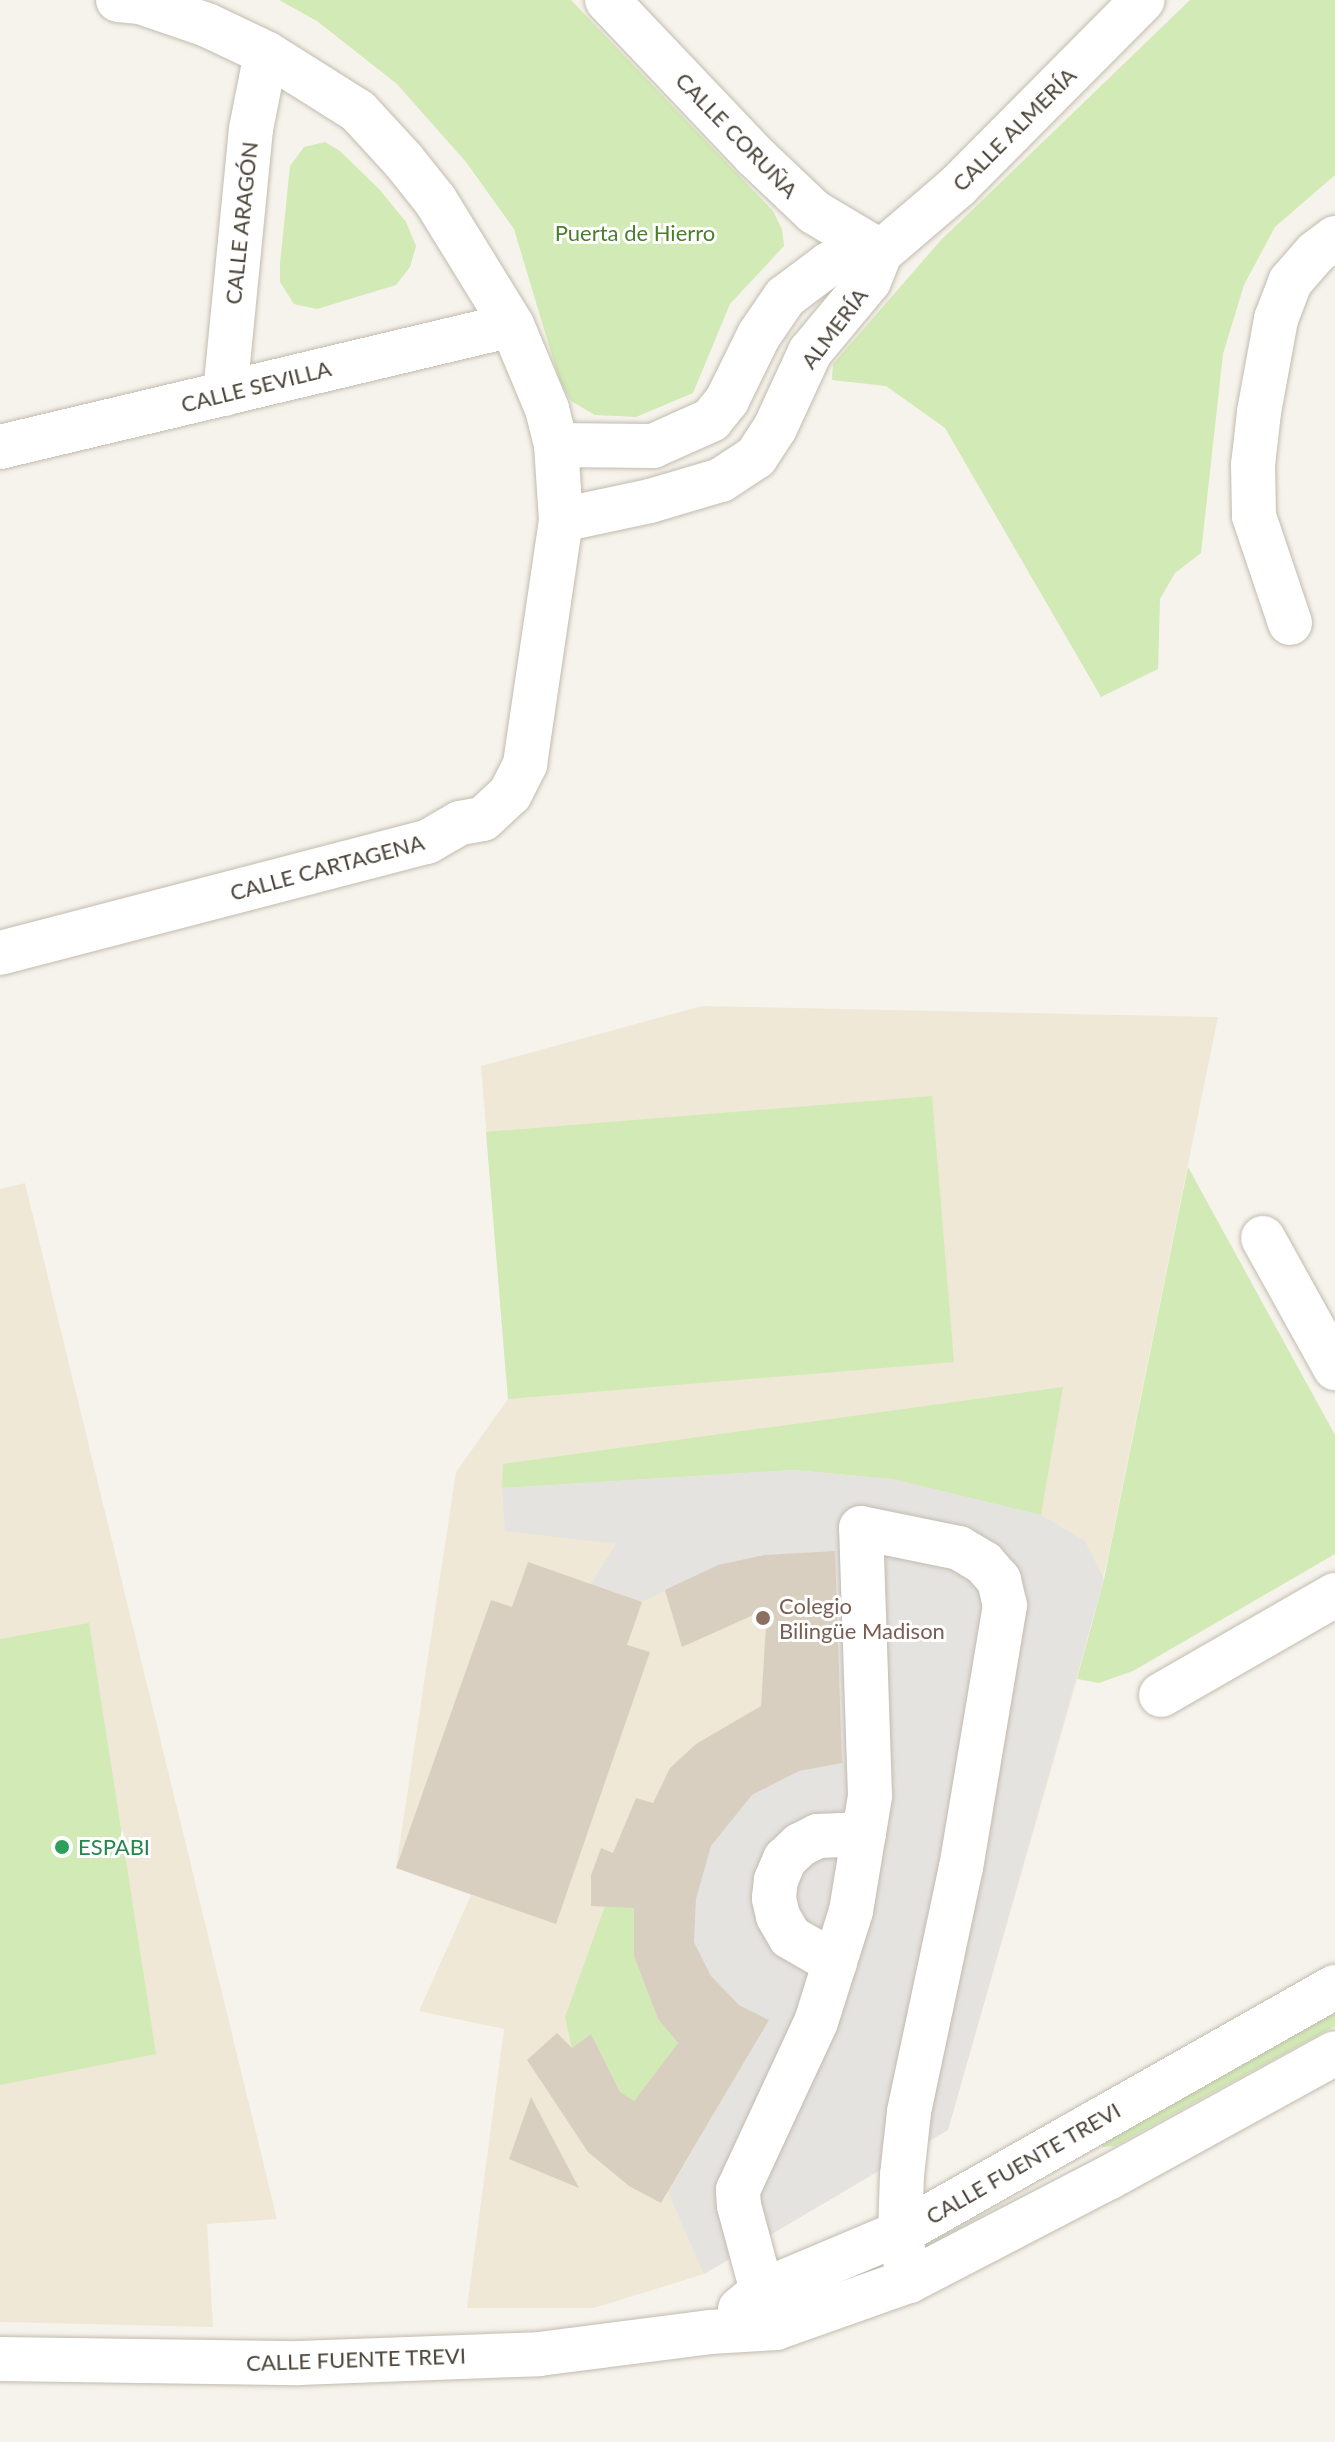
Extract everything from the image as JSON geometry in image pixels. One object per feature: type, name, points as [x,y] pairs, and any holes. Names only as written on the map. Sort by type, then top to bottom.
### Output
[{"type":"street","name":"CALLE CARTAGENA","points":[[0,953],[427,842],[460,823],[483,819],[510,794],[525,764],[561,520],[556,445],[547,409],[512,325],[435,200],[386,141],[358,111],[266,53],[207,25],[140,2],[118,0]]},
{"type":"street","name":"CALLE CORUÑA","points":[[607,0],[754,155],[814,212],[881,252]]},
{"type":"street","name":"CALLE ALMERÍA","points":[[881,252],[958,186],[1143,0]]},
{"type":"street","name":"CALLE ARAGÓN","points":[[225,394],[249,144],[266,53]]},
{"type":"street","points":[[1290,623],[1254,516],[1253,465],[1259,412],[1276,319],[1290,282],[1315,253],[1335,238]]},
{"type":"street","name":"ALMERÍA","points":[[556,445],[653,446],[711,420],[727,400],[759,335],[785,297],[829,264],[881,252]]},
{"type":"street","name":"ALMERÍA","points":[[561,520],[650,501],[721,480],[756,457],[775,428],[810,352],[869,281],[881,252]]},
{"type":"street","name":"CALLE SEVILLA","points":[[0,447],[512,325]]},
{"type":"street","points":[[1263,1238],[1335,1368]]},
{"type":"street","points":[[769,2310],[739,2206],[738,2190],[816,2022],[851,1911],[870,1796],[861,1528],[959,1548],[984,1563],[999,1580],[1005,1605],[961,1867],[917,2062],[902,2175],[900,2233],[909,2281]]},
{"type":"street","points":[[1161,1695],[1335,1595]]},
{"type":"street","points":[[835,1963],[790,1937],[778,1916],[774,1898],[776,1880],[785,1859],[800,1845],[818,1836],[864,1834]]},
{"type":"street","name":"CALLE FUENTE TREVI","points":[[769,2310],[1335,1987]]},
{"type":"street","name":"CALLE FUENTE TREVI","points":[[21,2359],[299,2363],[539,2354],[710,2332],[769,2310],[909,2281],[1108,2178],[1335,2053]]},
{"type":"street","points":[[0,2326],[21,2359]]},
{"type":"shaded area","name":"Colegio Bilingüe Madison","points":[[702,1006],[1218,1017],[1108,1557],[1077,1679],[948,2130],[704,2274],[594,2308],[467,2308],[504,2029],[419,2011],[471,1895],[396,1868],[456,1472],[508,1399],[481,1066]]},
{"type":"shaded area","name":"ESPABI","points":[[25,1183],[277,2219],[207,2224],[213,2327],[0,2322],[0,1189]]},
{"type":"shaded area","points":[[794,1470],[892,1479],[1041,1515],[1085,1541],[1104,1579],[948,2130],[704,2274],[668,2192],[769,2020],[739,2005],[711,1976],[694,1942],[696,1899],[711,1846],[752,1795],[799,1771],[842,1762],[835,1551],[764,1555],[718,1565],[642,1602],[591,1584],[616,1544],[505,1531],[502,1488]]},
{"type":"green space","name":"Puerta de Hierro","points":[[279,0],[571,0],[773,211],[782,229],[784,246],[730,304],[693,393],[636,417],[595,415],[571,401],[559,379],[514,229],[466,162],[397,84],[317,21]]},
{"type":"green space","points":[[1190,0],[1335,0],[1335,175],[1275,227],[1244,285],[1223,354],[1201,553],[1175,573],[1160,599],[1158,669],[1101,697],[945,428],[886,386],[832,380],[833,364],[941,240]]},
{"type":"green space","points":[[325,142],[340,151],[380,190],[406,222],[416,246],[410,267],[396,285],[317,309],[294,304],[280,282],[280,264],[290,166],[304,147]]},
{"type":"green space","points":[[932,1096],[954,1362],[508,1399],[486,1132]]},
{"type":"green space","points":[[1188,1167],[1335,1435],[1335,1554],[1133,1671],[1099,1683],[1077,1679],[1104,1579]]},
{"type":"green space","points":[[1063,1387],[1041,1515],[892,1479],[794,1470],[502,1488],[503,1464]]},
{"type":"green space","name":"ESPABI","points":[[89,1623],[156,2054],[0,2085],[0,1639]]},
{"type":"green space","points":[[605,1906],[634,1908],[634,1956],[658,2019],[678,2043],[634,2101],[620,2092],[591,2034],[572,2048],[565,2017]]},
{"type":"green space","points":[[1335,1997],[1335,2026],[1115,2146],[1103,2147],[1099,2141]]},
{"type":"building","points":[[835,1551],[842,1763],[799,1771],[752,1795],[711,1846],[696,1899],[694,1942],[711,1976],[739,2005],[769,2020],[661,2203],[629,2186],[588,2152],[527,2060],[557,2033],[572,2048],[591,2034],[620,2092],[634,2101],[678,2043],[658,2019],[634,1956],[634,1908],[591,1906],[591,1875],[601,1848],[613,1853],[636,1798],[653,1803],[670,1768],[696,1744],[761,1706],[767,1609],[682,1647],[665,1590],[718,1565],[764,1555]]},
{"type":"building","points":[[528,1562],[642,1602],[627,1645],[650,1652],[556,1924],[396,1868],[491,1600],[512,1607]]},
{"type":"building","points":[[531,2097],[579,2188],[509,2159]]},
{"type":"place","name":"Colegio Bilingüe Madison","points":[[763,1618]]},
{"type":"place","name":"ESPABI","points":[[62,1847]]}]
